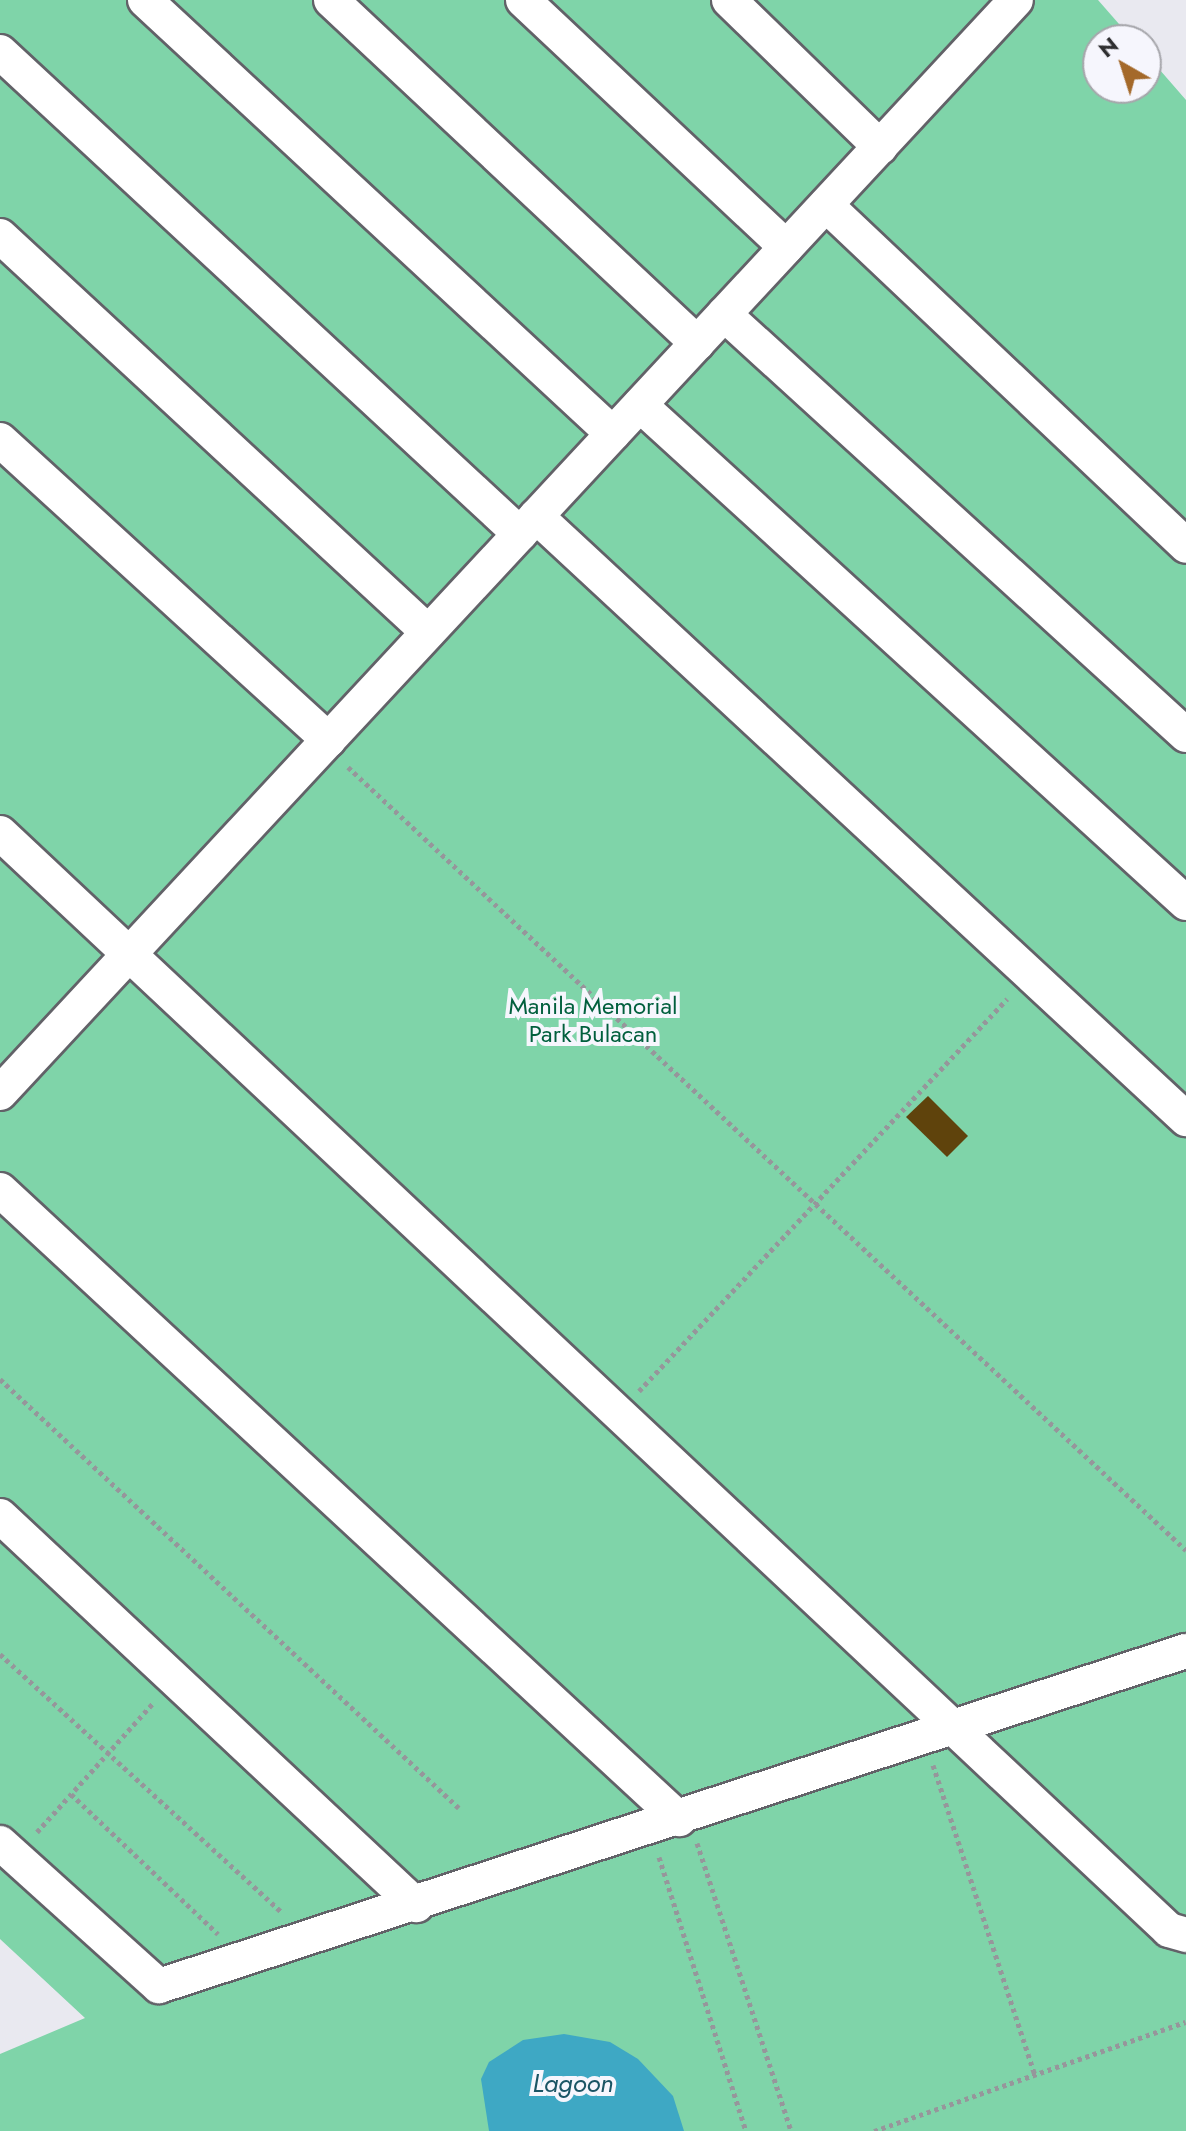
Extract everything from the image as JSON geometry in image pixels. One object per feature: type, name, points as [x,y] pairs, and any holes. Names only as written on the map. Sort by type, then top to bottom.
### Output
[{"type":"street","points":[[145,0],[613,434]]},
{"type":"street","points":[[331,0],[697,343]]},
{"type":"street","points":[[523,0],[786,247]]},
{"type":"street","points":[[729,0],[880,147]]},
{"type":"street","points":[[0,1093],[1016,0]]},
{"type":"street","points":[[0,52],[1186,1119]]},
{"type":"street","points":[[826,205],[1186,546]]},
{"type":"street","points":[[0,236],[428,632]]},
{"type":"street","points":[[724,314],[1186,735]]},
{"type":"street","points":[[640,405],[1186,903]]},
{"type":"street","points":[[0,440],[326,742]]},
{"type":"street","points":[[0,833],[961,1727],[1169,1930],[1186,1935]]},
{"type":"street","points":[[0,1190],[673,1821]]},
{"type":"street","points":[[0,1516],[416,1905]]},
{"type":"street","points":[[7,1850],[159,1986],[246,1961],[1186,1651]]},
{"type":"path","points":[[326,742],[1186,1550]]},
{"type":"path","points":[[622,1409],[1029,976]]},
{"type":"path","points":[[0,1379],[459,1808]]},
{"type":"path","points":[[0,1654],[312,1939]]},
{"type":"path","points":[[7,1850],[71,1794],[174,1679]]},
{"type":"path","points":[[925,1739],[1035,2076]]},
{"type":"path","points":[[71,1794],[246,1961]]},
{"type":"path","points":[[673,1821],[746,2131]]},
{"type":"path","points":[[673,1821],[791,2131]]},
{"type":"path","points":[[874,2131],[1186,2022]]},
{"type":"green space","name":"Manila Memorial Park Bulacan","points":[[0,0],[1098,0],[1119,24],[1082,24],[1082,104],[1162,104],[1162,72],[1186,100],[1186,2131],[0,2131],[0,2054],[85,2018],[0,1939]]},
{"type":"water","name":"Lagoon","points":[[564,2034],[610,2042],[638,2059],[673,2096],[684,2131],[489,2131],[481,2079],[489,2062],[523,2040]]},
{"type":"building","points":[[928,1096],[968,1136],[947,1157],[906,1117]]}]
